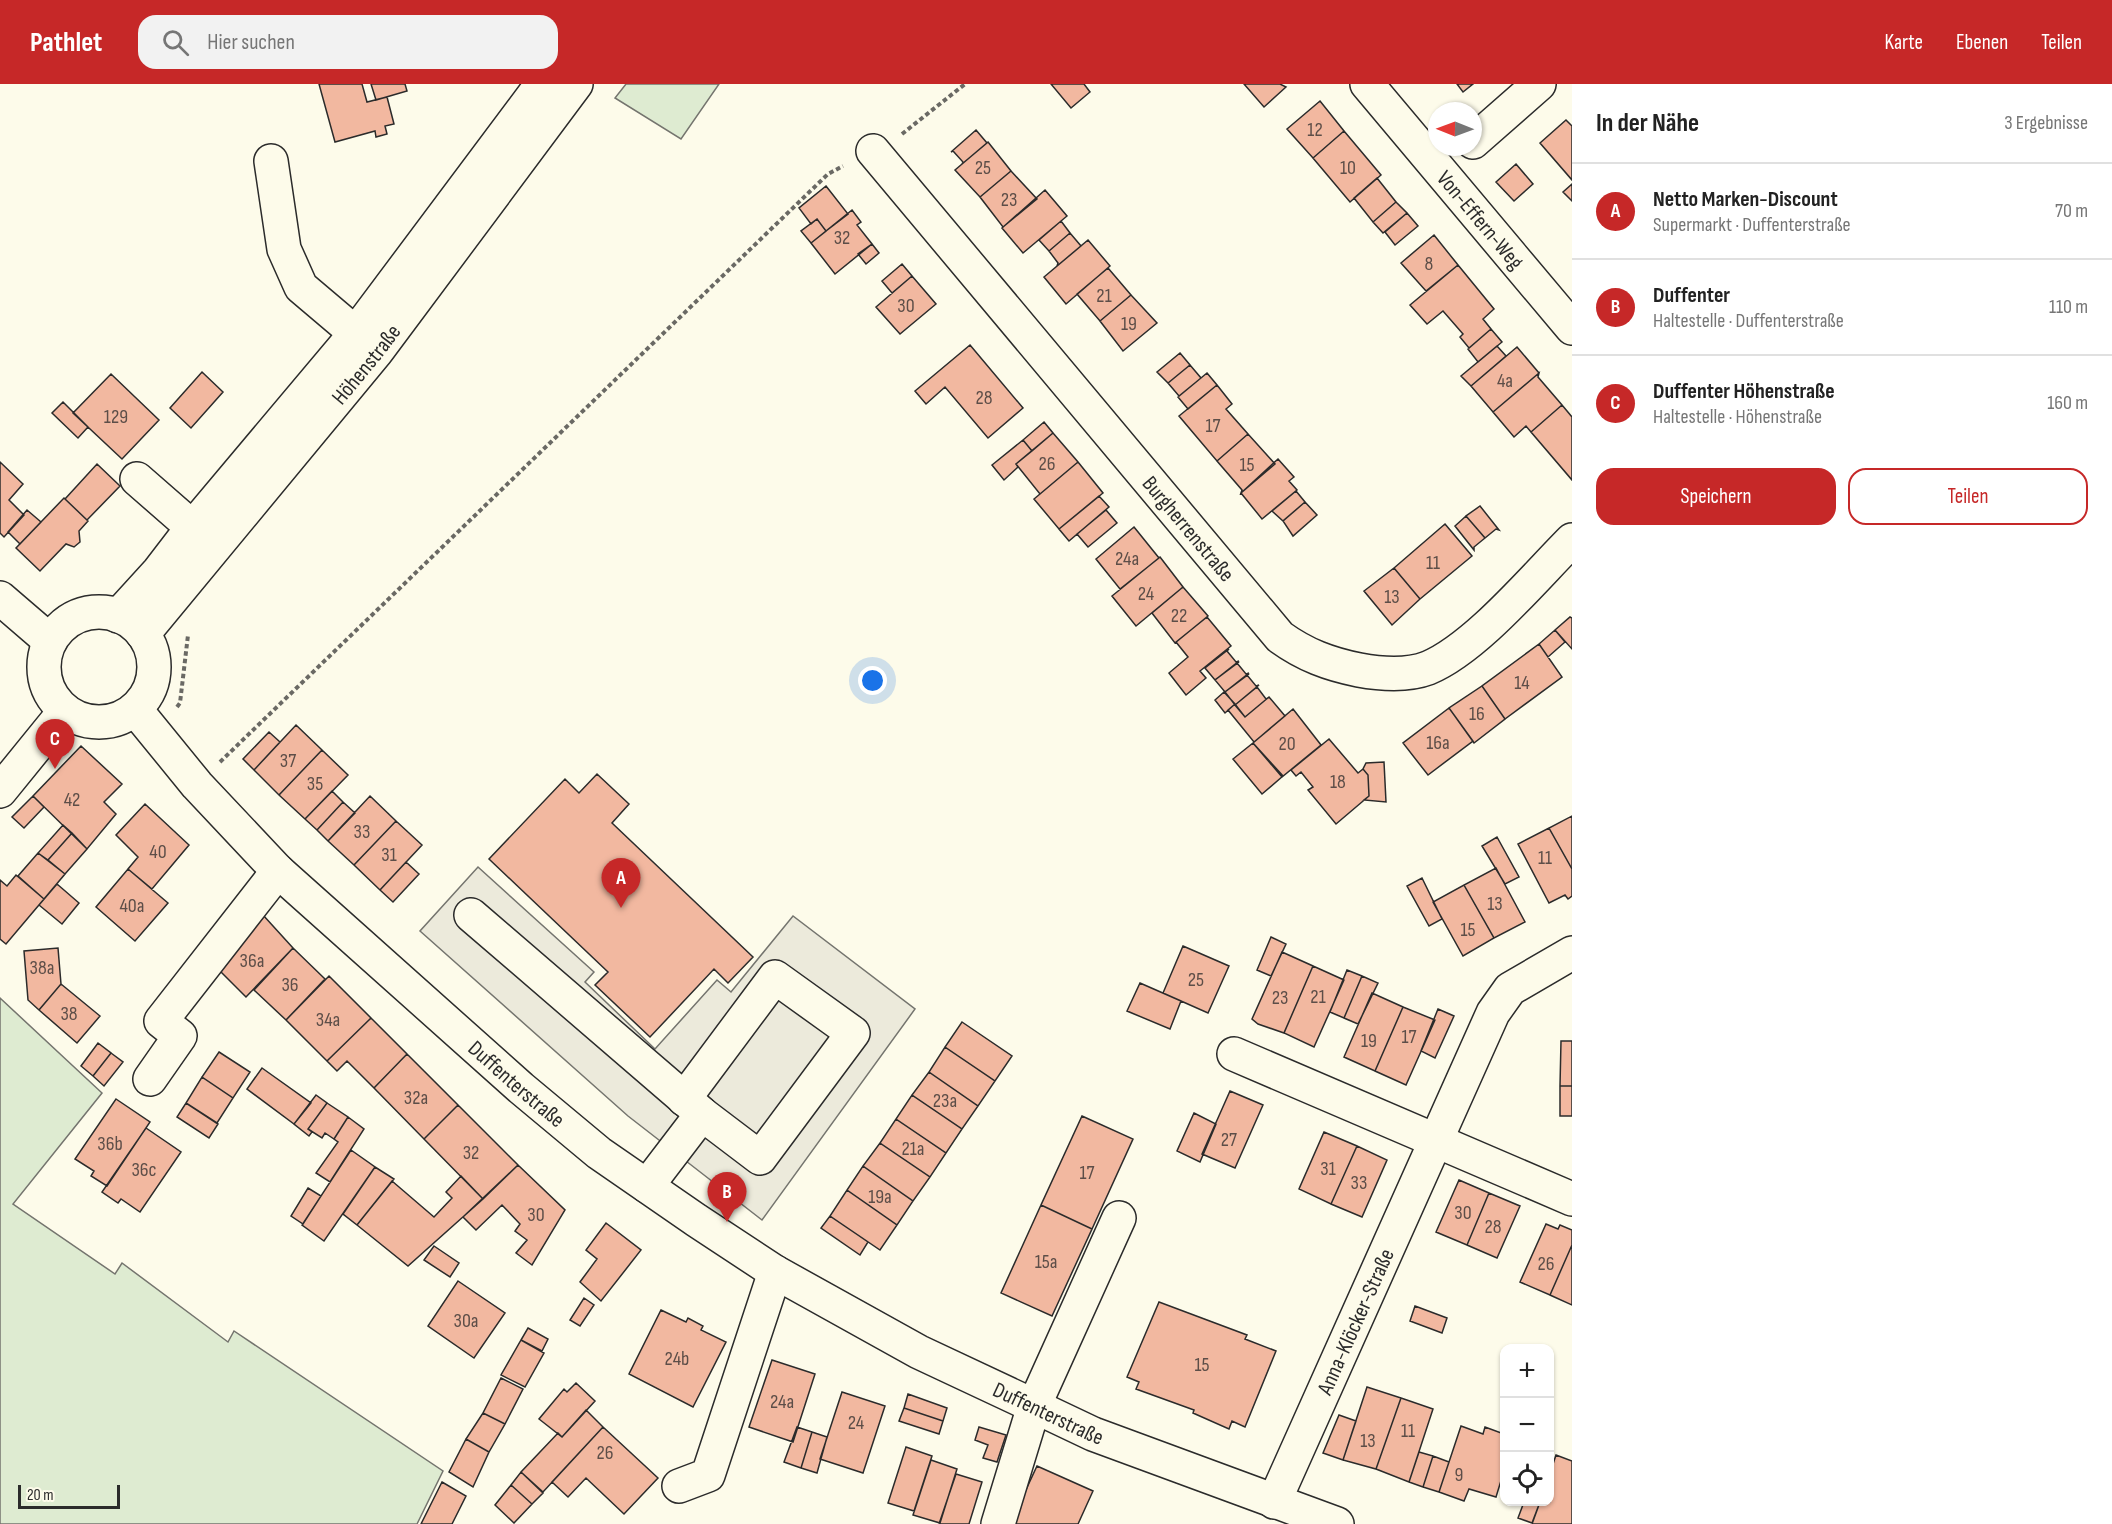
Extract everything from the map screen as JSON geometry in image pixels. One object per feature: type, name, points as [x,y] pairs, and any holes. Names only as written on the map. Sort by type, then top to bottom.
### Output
[{"type":"street","name":"Höhenstraße","points":[[366,343],[542,84]]},
{"type":"street","name":"Höhenstraße","points":[[131,625],[366,343],[576,84]]},
{"type":"street","name":"Von-Effern-Weg","points":[[1367,84],[1572,328]]},
{"type":"street","points":[[1482,134],[1539,84]]},
{"type":"street","name":"Burgherrenstraße","points":[[873,151],[1280,637],[1303,654],[1335,665],[1371,672],[1400,674],[1427,668],[1447,657],[1481,630],[1572,540]]},
{"type":"street","points":[[1440,172],[1458,156]]},
{"type":"street","points":[[271,161],[284,249],[301,287],[366,343]]},
{"type":"street","points":[[136,479],[204,537]]},
{"type":"street","points":[[0,598],[50,641]]},
{"type":"street","points":[[99,612],[131,625],[151,649],[154,665],[152,682],[145,697],[135,709],[112,721],[87,722],[65,711],[52,697],[44,679],[44,659],[50,641],[63,626],[80,615],[99,612]]},
{"type":"street","name":"Duffenterstraße","points":[[135,709],[197,785],[278,871],[521,1088],[599,1153],[775,1272],[919,1352],[1092,1434],[1337,1524]]},
{"type":"street","points":[[0,791],[65,711]]},
{"type":"street","points":[[150,1079],[180,1036],[161,1022],[278,871]]},
{"type":"street","points":[[471,915],[693,1106],[760,1158],[853,1033],[775,977],[693,1106],[648,1186]]},
{"type":"street","name":"Anna-Klöcker-Straße","points":[[1274,1502],[1493,1013],[1510,989],[1572,953]]},
{"type":"street","points":[[1234,1054],[1572,1199]]},
{"type":"street","points":[[998,1524],[1034,1406],[1119,1218]]},
{"type":"street","points":[[679,1486],[708,1475],[775,1272]]},
{"type":"path","points":[[197,785],[828,174],[909,129],[965,84]]},
{"type":"green space","points":[[626,84],[719,84],[681,139],[615,98]]},
{"type":"green space","points":[[0,998],[102,1093],[13,1204],[115,1274],[122,1263],[228,1342],[234,1331],[443,1471],[417,1524],[0,1524]]},
{"type":"shaded area","points":[[478,867],[594,972],[585,982],[655,1049],[717,980],[731,992],[793,916],[915,1009],[762,1220],[628,1116],[420,931]]},
{"type":"building","points":[[319,84],[362,84],[367,102],[387,97],[394,124],[385,126],[387,134],[376,137],[375,131],[335,142]]},
{"type":"building","points":[[371,84],[405,84],[407,91],[376,100]]},
{"type":"building","points":[[1051,84],[1084,84],[1090,92],[1071,108]]},
{"type":"building","points":[[1244,84],[1280,84],[1286,87],[1264,107]]},
{"type":"building","points":[[1457,84],[1473,84],[1463,92]]},
{"type":"building","points":[[1320,101],[1344,131],[1313,158],[1287,129]]},
{"type":"building","points":[[1566,120],[1572,126],[1572,180],[1540,143]]},
{"type":"building","points":[[976,130],[987,143],[962,164],[963,162],[953,151],[951,152]]},
{"type":"building","points":[[1344,131],[1381,175],[1350,202],[1313,158]]},
{"type":"building","points":[[988,142],[1011,171],[980,197],[955,170]]},
{"type":"building","points":[[1516,164],[1533,184],[1514,201],[1496,182]]},
{"type":"building","points":[[1011,171],[1037,199],[1003,227],[980,197]]},
{"type":"building","points":[[1377,178],[1396,202],[1373,222],[1354,198]]},
{"type":"building","points":[[1572,184],[1572,201],[1563,192]]},
{"type":"building","points":[[826,186],[848,214],[826,231],[817,219],[811,224],[799,208]]},
{"type":"building","points":[[1045,190],[1067,216],[1023,253],[1002,228]]},
{"type":"building","points":[[1396,202],[1407,213],[1383,233],[1373,222]]},
{"type":"building","points":[[852,210],[861,222],[857,225],[872,244],[835,274],[811,243]]},
{"type":"building","points":[[1407,213],[1418,226],[1395,245],[1385,232]]},
{"type":"building","points":[[817,219],[826,231],[811,243],[801,231]]},
{"type":"building","points":[[1061,221],[1070,233],[1049,251],[1039,240]]},
{"type":"building","points":[[1070,233],[1081,246],[1057,266],[1058,263],[1049,251]]},
{"type":"building","points":[[1434,235],[1458,265],[1426,291],[1401,263]]},
{"type":"building","points":[[1088,240],[1110,266],[1066,304],[1044,277]]},
{"type":"building","points":[[872,244],[879,253],[866,264],[858,254]]},
{"type":"building","points":[[902,264],[912,276],[892,293],[882,281]]},
{"type":"building","points":[[1458,265],[1494,309],[1483,319],[1491,329],[1469,348],[1460,337],[1463,334],[1443,311],[1427,324],[1410,305]]},
{"type":"building","points":[[1108,268],[1131,295],[1100,321],[1077,294]]},
{"type":"building","points":[[912,276],[936,304],[900,334],[876,307]]},
{"type":"building","points":[[1131,295],[1157,323],[1123,351],[1100,321]]},
{"type":"building","points":[[1491,329],[1502,342],[1478,362],[1468,349]]},
{"type":"building","points":[[970,345],[1023,408],[988,438],[945,387],[926,404],[915,391]]},
{"type":"building","points":[[1497,346],[1506,356],[1471,386],[1461,376]]},
{"type":"building","points":[[1517,347],[1539,373],[1493,412],[1471,386]]},
{"type":"building","points":[[1180,353],[1190,365],[1168,383],[1157,372]]},
{"type":"building","points":[[1190,365],[1201,378],[1179,396],[1168,383]]},
{"type":"building","points":[[202,372],[223,392],[191,428],[170,408]]},
{"type":"building","points":[[1207,373],[1217,385],[1188,409],[1178,397]]},
{"type":"building","points":[[1539,373],[1538,377],[1562,405],[1531,432],[1526,426],[1514,437],[1493,412]]},
{"type":"building","points":[[111,374],[159,420],[122,459],[73,413]]},
{"type":"building","points":[[1217,385],[1232,404],[1226,409],[1248,434],[1217,461],[1179,416]]},
{"type":"building","points":[[63,402],[88,427],[78,438],[52,413]]},
{"type":"building","points":[[1562,405],[1572,417],[1572,480],[1531,432]]},
{"type":"building","points":[[1044,422],[1053,433],[1032,451],[1023,440]]},
{"type":"building","points":[[1053,433],[1078,462],[1040,494],[1016,464]]},
{"type":"building","points":[[1248,434],[1275,464],[1241,493],[1242,490],[1217,461]]},
{"type":"building","points":[[1023,440],[1032,451],[1016,464],[1018,467],[1004,480],[992,465]]},
{"type":"building","points":[[1278,459],[1294,477],[1289,481],[1297,490],[1262,519],[1241,493]]},
{"type":"building","points":[[0,462],[23,484],[9,500],[24,515],[4,537],[0,533]]},
{"type":"building","points":[[1078,462],[1103,493],[1059,529],[1034,499]]},
{"type":"building","points":[[97,464],[120,486],[87,520],[65,499]]},
{"type":"building","points":[[1296,491],[1305,502],[1283,521],[1272,511]]},
{"type":"building","points":[[1099,496],[1109,507],[1069,541],[1059,529]]},
{"type":"building","points":[[64,498],[88,521],[79,531],[80,542],[74,547],[66,544],[40,571],[16,548]]},
{"type":"building","points":[[1305,502],[1317,515],[1293,536],[1283,521]]},
{"type":"building","points":[[1480,506],[1499,530],[1496,529],[1485,538],[1466,516]]},
{"type":"building","points":[[27,510],[41,522],[20,544],[8,532]]},
{"type":"building","points":[[1106,510],[1117,523],[1088,547],[1077,534]]},
{"type":"building","points":[[1466,516],[1485,538],[1474,547],[1474,550],[1455,526]]},
{"type":"building","points":[[1445,524],[1472,556],[1420,599],[1394,568]]},
{"type":"building","points":[[1134,527],[1159,558],[1120,589],[1096,559]]},
{"type":"building","points":[[1160,557],[1183,587],[1136,626],[1112,596]]},
{"type":"building","points":[[1394,568],[1420,599],[1392,625],[1364,591]]},
{"type":"building","points":[[1183,587],[1208,616],[1175,643],[1152,613]]},
{"type":"building","points":[[1207,617],[1231,646],[1200,671],[1206,678],[1186,695],[1169,673],[1188,657],[1176,642]]},
{"type":"building","points":[[1570,617],[1572,618],[1572,649],[1555,630]]},
{"type":"building","points":[[1555,630],[1565,642],[1548,657],[1539,644]]},
{"type":"building","points":[[1539,644],[1562,677],[1505,719],[1482,686]]},
{"type":"building","points":[[1229,649],[1227,651],[1236,662],[1239,661],[1215,680],[1205,668]]},
{"type":"building","points":[[1237,663],[1246,674],[1249,673],[1225,692],[1215,680]]},
{"type":"building","points":[[1247,675],[1256,686],[1259,685],[1235,705],[1225,692]]},
{"type":"building","points":[[1482,686],[1505,719],[1474,743],[1449,708]]},
{"type":"building","points":[[1257,687],[1266,699],[1269,697],[1245,717],[1235,705]]},
{"type":"building","points":[[1224,692],[1235,704],[1225,713],[1215,700]]},
{"type":"building","points":[[1269,697],[1285,716],[1254,742],[1228,710],[1235,704],[1245,717]]},
{"type":"building","points":[[1449,708],[1473,741],[1428,775],[1403,743]]},
{"type":"building","points":[[1293,709],[1321,745],[1282,777],[1253,743]]},
{"type":"building","points":[[296,725],[322,750],[279,795],[254,770]]},
{"type":"building","points":[[269,732],[280,742],[254,770],[243,759]]},
{"type":"building","points":[[1329,739],[1358,773],[1363,769],[1368,775],[1369,796],[1336,824],[1308,790],[1313,787],[1301,772],[1296,776],[1291,770]]},
{"type":"building","points":[[1253,743],[1283,776],[1262,794],[1233,759]]},
{"type":"building","points":[[81,746],[122,784],[104,802],[116,814],[87,849],[33,796]]},
{"type":"building","points":[[322,750],[348,775],[305,819],[279,795]]},
{"type":"building","points":[[1384,762],[1386,802],[1364,800],[1369,796],[1368,775],[1363,769],[1366,763]]},
{"type":"building","points":[[597,774],[629,804],[612,823],[753,957],[728,983],[714,969],[650,1037],[595,985],[608,972],[489,859],[565,779],[579,793]]},
{"type":"building","points":[[332,791],[343,802],[317,830],[305,819]]},
{"type":"building","points":[[33,796],[44,807],[24,828],[12,817]]},
{"type":"building","points":[[370,796],[396,821],[354,865],[328,841]]},
{"type":"building","points":[[343,802],[355,813],[328,841],[317,830]]},
{"type":"building","points":[[145,804],[189,845],[152,889],[128,869],[138,857],[116,835]]},
{"type":"building","points":[[1572,816],[1572,869],[1549,828]]},
{"type":"building","points":[[396,821],[422,845],[380,890],[354,865]]},
{"type":"building","points":[[63,825],[72,833],[48,860],[38,853]]},
{"type":"building","points":[[1549,828],[1572,869],[1572,896],[1568,899],[1565,895],[1549,903],[1518,844]]},
{"type":"building","points":[[72,833],[87,849],[65,874],[48,860]]},
{"type":"building","points":[[1497,837],[1519,877],[1505,884],[1482,846]]},
{"type":"building","points":[[38,853],[65,874],[44,899],[18,876]]},
{"type":"building","points":[[406,862],[419,874],[393,902],[380,890]]},
{"type":"building","points":[[1496,868],[1525,922],[1494,938],[1464,885]]},
{"type":"building","points":[[128,869],[168,903],[135,941],[96,907]]},
{"type":"building","points":[[16,875],[44,899],[6,944],[0,939],[0,880],[7,886]]},
{"type":"building","points":[[1422,878],[1442,919],[1429,926],[1407,886]]},
{"type":"building","points":[[57,884],[79,903],[62,924],[39,905]]},
{"type":"building","points":[[1464,885],[1494,938],[1463,956],[1433,902]]},
{"type":"building","points":[[263,915],[293,948],[246,997],[216,967]]},
{"type":"building","points":[[1271,937],[1286,944],[1271,976],[1257,970]]},
{"type":"building","points":[[1183,946],[1229,966],[1208,1013],[1163,993]]},
{"type":"building","points":[[58,948],[61,984],[39,1010],[28,1000],[24,951]]},
{"type":"building","points":[[293,948],[325,979],[286,1020],[254,990]]},
{"type":"building","points":[[1282,952],[1313,966],[1284,1033],[1258,1024],[1252,1019]]},
{"type":"building","points":[[1313,966],[1344,980],[1314,1047],[1284,1033]]},
{"type":"building","points":[[1347,970],[1362,976],[1344,1018],[1330,1012]]},
{"type":"building","points":[[329,976],[371,1018],[327,1061],[286,1020]]},
{"type":"building","points":[[1362,976],[1378,983],[1358,1024],[1344,1018]]},
{"type":"building","points":[[1140,983],[1181,1001],[1170,1029],[1127,1011]]},
{"type":"building","points":[[61,984],[100,1016],[77,1043],[39,1010]]},
{"type":"building","points":[[1372,993],[1403,1007],[1375,1071],[1344,1057]]},
{"type":"building","points":[[1403,1007],[1435,1020],[1406,1085],[1375,1071]]},
{"type":"building","points":[[1438,1009],[1454,1016],[1435,1058],[1421,1051]]},
{"type":"building","points":[[371,1018],[407,1054],[374,1088],[347,1061],[337,1071],[327,1061]]},
{"type":"building","points":[[962,1022],[1012,1056],[995,1081],[945,1047]]},
{"type":"building","points":[[1561,1041],[1572,1041],[1572,1086],[1560,1086]]},
{"type":"building","points":[[98,1043],[111,1053],[93,1076],[81,1066]]},
{"type":"building","points":[[945,1047],[995,1081],[978,1106],[929,1072]]},
{"type":"building","points":[[219,1052],[250,1072],[233,1098],[202,1077]]},
{"type":"building","points":[[111,1053],[123,1062],[104,1086],[93,1076]]},
{"type":"building","points":[[407,1054],[458,1105],[424,1139],[374,1088]]},
{"type":"building","points":[[262,1068],[311,1103],[294,1124],[247,1089]]},
{"type":"building","points":[[929,1072],[978,1106],[962,1129],[912,1095]]},
{"type":"building","points":[[202,1077],[233,1098],[217,1123],[186,1103]]},
{"type":"building","points":[[1560,1086],[1572,1086],[1572,1116],[1560,1116]]},
{"type":"building","points":[[1230,1091],[1263,1105],[1235,1168],[1202,1154]]},
{"type":"building","points":[[316,1095],[327,1103],[308,1129],[312,1132],[309,1136],[294,1124]]},
{"type":"building","points":[[912,1095],[962,1129],[946,1153],[896,1119]]},
{"type":"building","points":[[116,1099],[150,1122],[107,1186],[91,1176],[94,1171],[75,1159]]},
{"type":"building","points":[[186,1103],[218,1124],[209,1138],[177,1117]]},
{"type":"building","points":[[327,1103],[348,1117],[334,1139],[325,1133],[322,1138],[308,1129]]},
{"type":"building","points":[[458,1105],[518,1165],[483,1199],[424,1139]]},
{"type":"building","points":[[1194,1113],[1216,1124],[1200,1162],[1177,1151]]},
{"type":"building","points":[[1082,1116],[1133,1139],[1092,1229],[1041,1205]]},
{"type":"building","points":[[348,1117],[364,1129],[330,1182],[316,1173],[338,1142],[334,1139]]},
{"type":"building","points":[[896,1119],[946,1153],[930,1177],[880,1143]]},
{"type":"building","points":[[146,1128],[181,1152],[140,1212],[121,1199],[118,1203],[102,1192]]},
{"type":"building","points":[[1324,1132],[1357,1146],[1331,1204],[1299,1189]]},
{"type":"building","points":[[880,1143],[930,1177],[913,1201],[863,1166]]},
{"type":"building","points":[[1357,1146],[1387,1160],[1362,1217],[1331,1204]]},
{"type":"building","points":[[351,1150],[375,1167],[324,1241],[302,1225]]},
{"type":"building","points":[[518,1165],[565,1210],[532,1265],[516,1253],[527,1240],[515,1231],[520,1224],[502,1205],[476,1230],[463,1217]]},
{"type":"building","points":[[863,1166],[913,1201],[897,1225],[847,1190]]},
{"type":"building","points":[[375,1167],[394,1179],[357,1225],[343,1214]]},
{"type":"building","points":[[461,1176],[483,1199],[408,1266],[357,1225],[392,1181],[434,1217],[452,1198],[446,1192]]},
{"type":"building","points":[[1459,1180],[1489,1193],[1467,1245],[1436,1232]]},
{"type":"building","points":[[308,1188],[321,1196],[303,1224],[291,1216]]},
{"type":"building","points":[[847,1190],[897,1225],[880,1250],[830,1216]]},
{"type":"building","points":[[1489,1193],[1520,1206],[1497,1258],[1467,1245]]},
{"type":"building","points":[[1041,1205],[1092,1229],[1052,1316],[1001,1293]]},
{"type":"building","points":[[830,1216],[868,1242],[860,1255],[821,1228]]},
{"type":"building","points":[[606,1223],[641,1250],[601,1301],[580,1282],[597,1259],[586,1250]]},
{"type":"building","points":[[1546,1224],[1558,1229],[1560,1225],[1572,1230],[1572,1245],[1550,1295],[1520,1282]]},
{"type":"building","points":[[1572,1245],[1572,1305],[1550,1295]]},
{"type":"building","points":[[434,1246],[459,1263],[450,1277],[424,1260]]},
{"type":"building","points":[[458,1281],[505,1313],[474,1358],[428,1326]]},
{"type":"building","points":[[584,1298],[594,1305],[580,1326],[570,1320]]},
{"type":"building","points":[[1159,1302],[1247,1335],[1245,1339],[1276,1351],[1245,1427],[1232,1421],[1229,1429],[1193,1413],[1194,1410],[1136,1389],[1139,1382],[1127,1377]]},
{"type":"building","points":[[1415,1306],[1447,1318],[1442,1333],[1410,1321]]},
{"type":"building","points":[[661,1310],[686,1322],[688,1318],[703,1326],[701,1330],[726,1342],[693,1407],[629,1374]]},
{"type":"building","points":[[528,1328],[548,1339],[542,1351],[521,1340]]},
{"type":"building","points":[[521,1340],[544,1353],[525,1387],[501,1375]]},
{"type":"building","points":[[772,1360],[815,1374],[793,1442],[749,1427]]},
{"type":"building","points":[[501,1378],[523,1389],[505,1424],[483,1413]]},
{"type":"building","points":[[576,1383],[595,1401],[562,1437],[539,1419],[564,1389],[567,1392]]},
{"type":"building","points":[[1367,1387],[1401,1398],[1376,1469],[1343,1460]]},
{"type":"building","points":[[842,1392],[885,1406],[863,1473],[820,1459]]},
{"type":"building","points":[[908,1394],[947,1408],[943,1421],[904,1408]]},
{"type":"building","points":[[1401,1398],[1433,1409],[1409,1482],[1376,1469]]},
{"type":"building","points":[[904,1408],[943,1421],[939,1434],[899,1421]]},
{"type":"building","points":[[586,1410],[603,1427],[543,1492],[521,1472],[558,1433],[562,1437]]},
{"type":"building","points":[[483,1413],[505,1424],[489,1452],[466,1439]]},
{"type":"building","points":[[1339,1415],[1356,1421],[1343,1460],[1323,1453]]},
{"type":"building","points":[[1461,1426],[1483,1434],[1485,1427],[1500,1433],[1500,1484],[1496,1497],[1469,1489],[1464,1501],[1439,1492]]},
{"type":"building","points":[[603,1427],[658,1478],[624,1514],[586,1478],[568,1497],[552,1482]]},
{"type":"building","points":[[797,1427],[812,1432],[801,1468],[784,1462]]},
{"type":"building","points":[[979,1427],[1006,1435],[997,1462],[983,1458],[988,1445],[975,1440]]},
{"type":"building","points":[[812,1432],[827,1437],[817,1473],[801,1468]]},
{"type":"building","points":[[466,1439],[489,1452],[473,1487],[449,1472]]},
{"type":"building","points":[[906,1447],[932,1456],[914,1511],[888,1503]]},
{"type":"building","points":[[1419,1452],[1433,1456],[1423,1487],[1409,1482]]},
{"type":"building","points":[[1556,1455],[1572,1461],[1572,1524],[1532,1524],[1539,1506],[1554,1506]]},
{"type":"building","points":[[1433,1456],[1449,1462],[1439,1492],[1423,1487]]},
{"type":"building","points":[[931,1460],[957,1469],[940,1523],[913,1515]]},
{"type":"building","points":[[1037,1466],[1093,1491],[1078,1524],[1010,1524]]},
{"type":"building","points":[[521,1472],[543,1493],[532,1504],[511,1485]]},
{"type":"building","points":[[956,1474],[982,1482],[969,1524],[939,1524]]},
{"type":"building","points":[[442,1482],[466,1496],[452,1524],[421,1524]]},
{"type":"building","points":[[511,1485],[532,1504],[514,1523],[495,1505]]},
{"type":"building","points":[[1522,1506],[1538,1506],[1532,1523],[1518,1518]]},
{"type":"place","name":"Duffenter Höhenstraße","points":[[55,769]]},
{"type":"place","name":"Netto Marken-Discount","points":[[621,908]]},
{"type":"place","name":"Duffenter","points":[[727,1222]]}]
